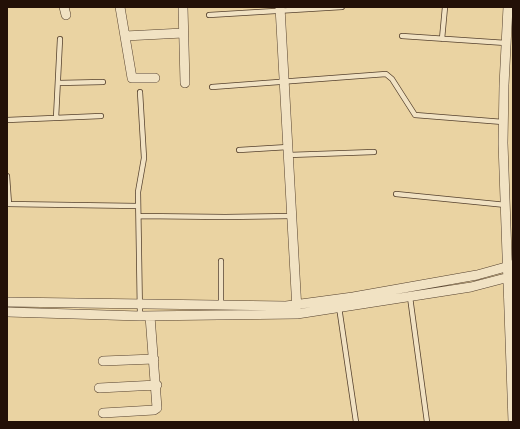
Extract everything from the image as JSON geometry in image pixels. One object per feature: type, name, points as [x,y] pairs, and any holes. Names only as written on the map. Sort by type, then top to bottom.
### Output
[{"type":"street","points":[[120,7],[132,78],[155,78]]},
{"type":"street","points":[[183,7],[184,83]]},
{"type":"street","points":[[508,7],[503,122],[510,266],[513,422]]},
{"type":"street","points":[[280,9],[297,310]]},
{"type":"street","points":[[125,36],[183,33]]},
{"type":"street","points":[[7,302],[221,305],[297,310],[477,275],[510,266]]},
{"type":"street","points":[[7,312],[150,316],[297,310],[339,307],[410,297],[471,287],[510,277]]},
{"type":"street","points":[[103,413],[154,410],[158,405],[150,316]]},
{"type":"street","points":[[103,361],[154,359]]},
{"type":"street","points":[[99,388],[156,385]]},
{"type":"lane","points":[[209,15],[280,9],[342,7]]},
{"type":"lane","points":[[442,38],[444,7]]},
{"type":"lane","points":[[402,36],[506,43]]},
{"type":"lane","points":[[56,118],[60,39]]},
{"type":"lane","points":[[212,87],[386,74],[392,79],[415,115],[503,122]]},
{"type":"lane","points":[[58,83],[103,82]]},
{"type":"lane","points":[[140,92],[144,158],[138,192],[140,316]]},
{"type":"lane","points":[[7,120],[101,116]]},
{"type":"lane","points":[[239,150],[374,152]]},
{"type":"lane","points":[[7,176],[8,204],[138,206]]},
{"type":"lane","points":[[396,194],[506,205]]},
{"type":"lane","points":[[139,216],[292,216]]},
{"type":"lane","points":[[221,260],[221,305]]},
{"type":"lane","points":[[410,297],[427,422]]},
{"type":"lane","points":[[339,307],[356,422]]}]
